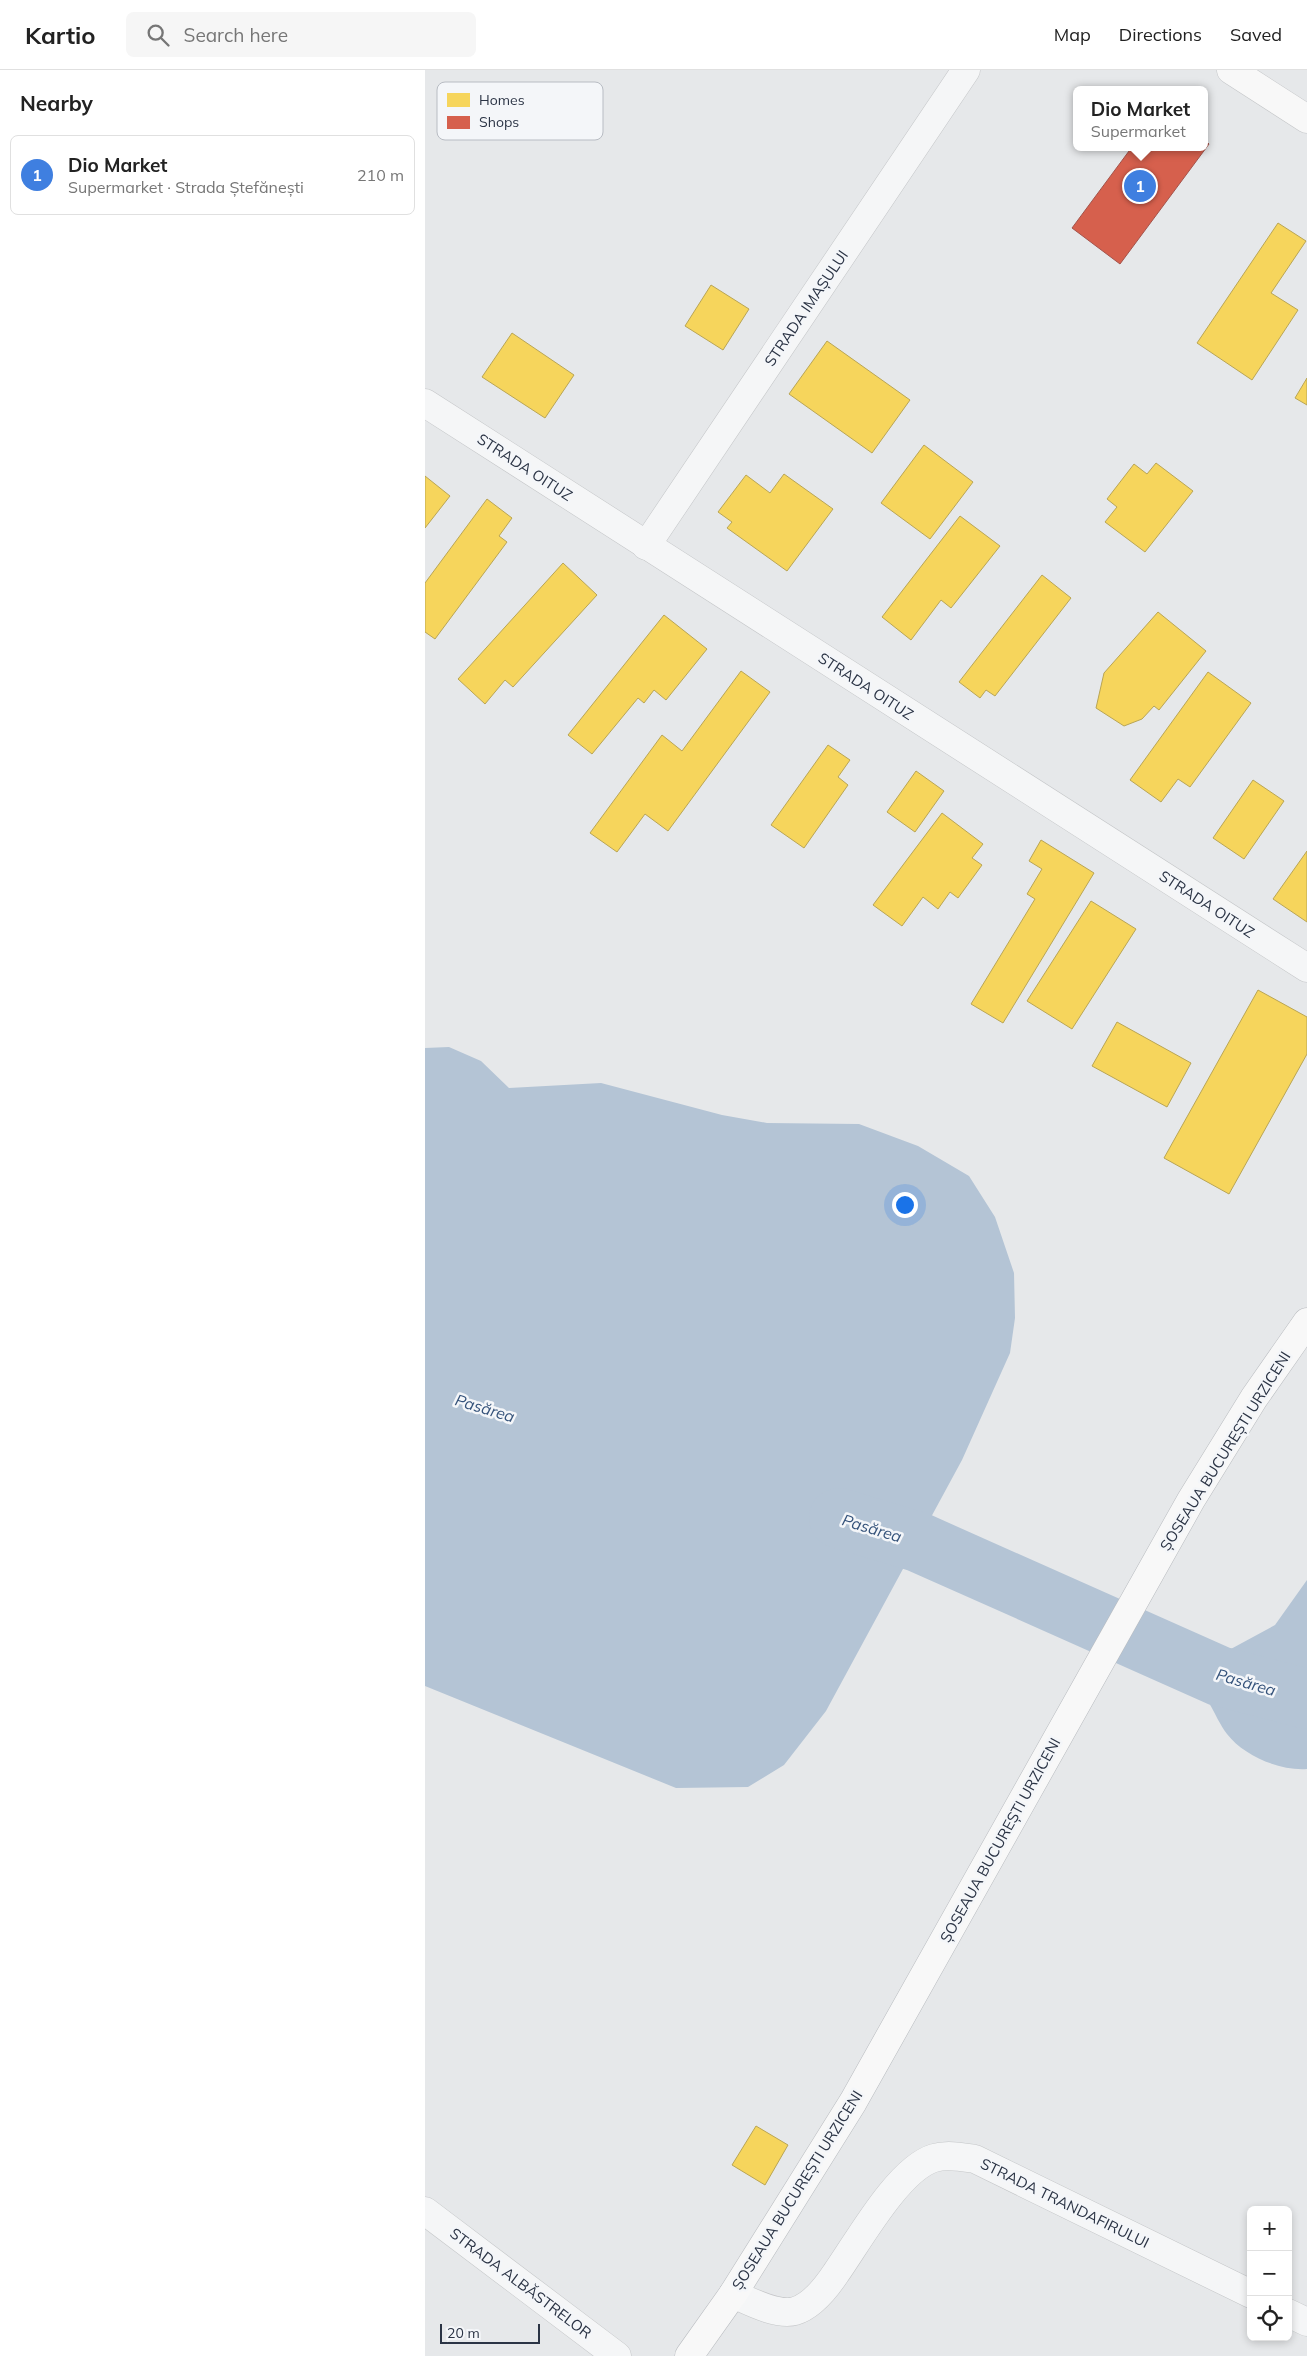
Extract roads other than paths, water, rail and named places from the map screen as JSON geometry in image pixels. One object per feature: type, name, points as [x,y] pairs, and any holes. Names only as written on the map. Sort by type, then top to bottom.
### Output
[{"type":"main road","points":[[1231,70],[1307,119]]},
{"type":"main road","name":"ȘOSEAUA BUCUREȘTI URZICENI","points":[[689,2356],[733,2294],[853,2102],[1191,1500],[1254,1398],[1307,1322]]},
{"type":"street","name":"STRADA IMAȘULUI","points":[[646,546],[966,70]]},
{"type":"street","name":"STRADA OITUZ","points":[[425,403],[1307,968]]},
{"type":"street","name":"STRADA TRANDAFIRULUI","points":[[733,2294],[769,2310],[794,2312],[811,2302],[828,2286],[896,2187],[912,2170],[933,2158],[951,2156],[975,2158],[1247,2292]]},
{"type":"street","name":"STRADA ALBĂSTRELOR","points":[[425,2211],[617,2356]]},
{"type":"street","points":[[1292,2315],[1307,2322]]},
{"type":"water","points":[[449,1047],[481,1061],[509,1088],[601,1083],[722,1115],[767,1123],[859,1124],[918,1146],[969,1176],[995,1217],[1014,1273],[1015,1318],[1010,1353],[962,1460],[826,1711],[784,1765],[748,1787],[676,1788],[425,1686],[425,1048]]},
{"type":"water","points":[[1307,1580],[1307,1769],[1297,1769],[1274,1765],[1243,1749],[1227,1734],[1209,1703],[1229,1650],[1275,1625]]},
{"type":"waterway","name":"Pasărea","points":[[839,1518],[918,1542],[1219,1676],[1307,1699]]},
{"type":"place","name":"Dio Market","points":[[1140,186]]}]
